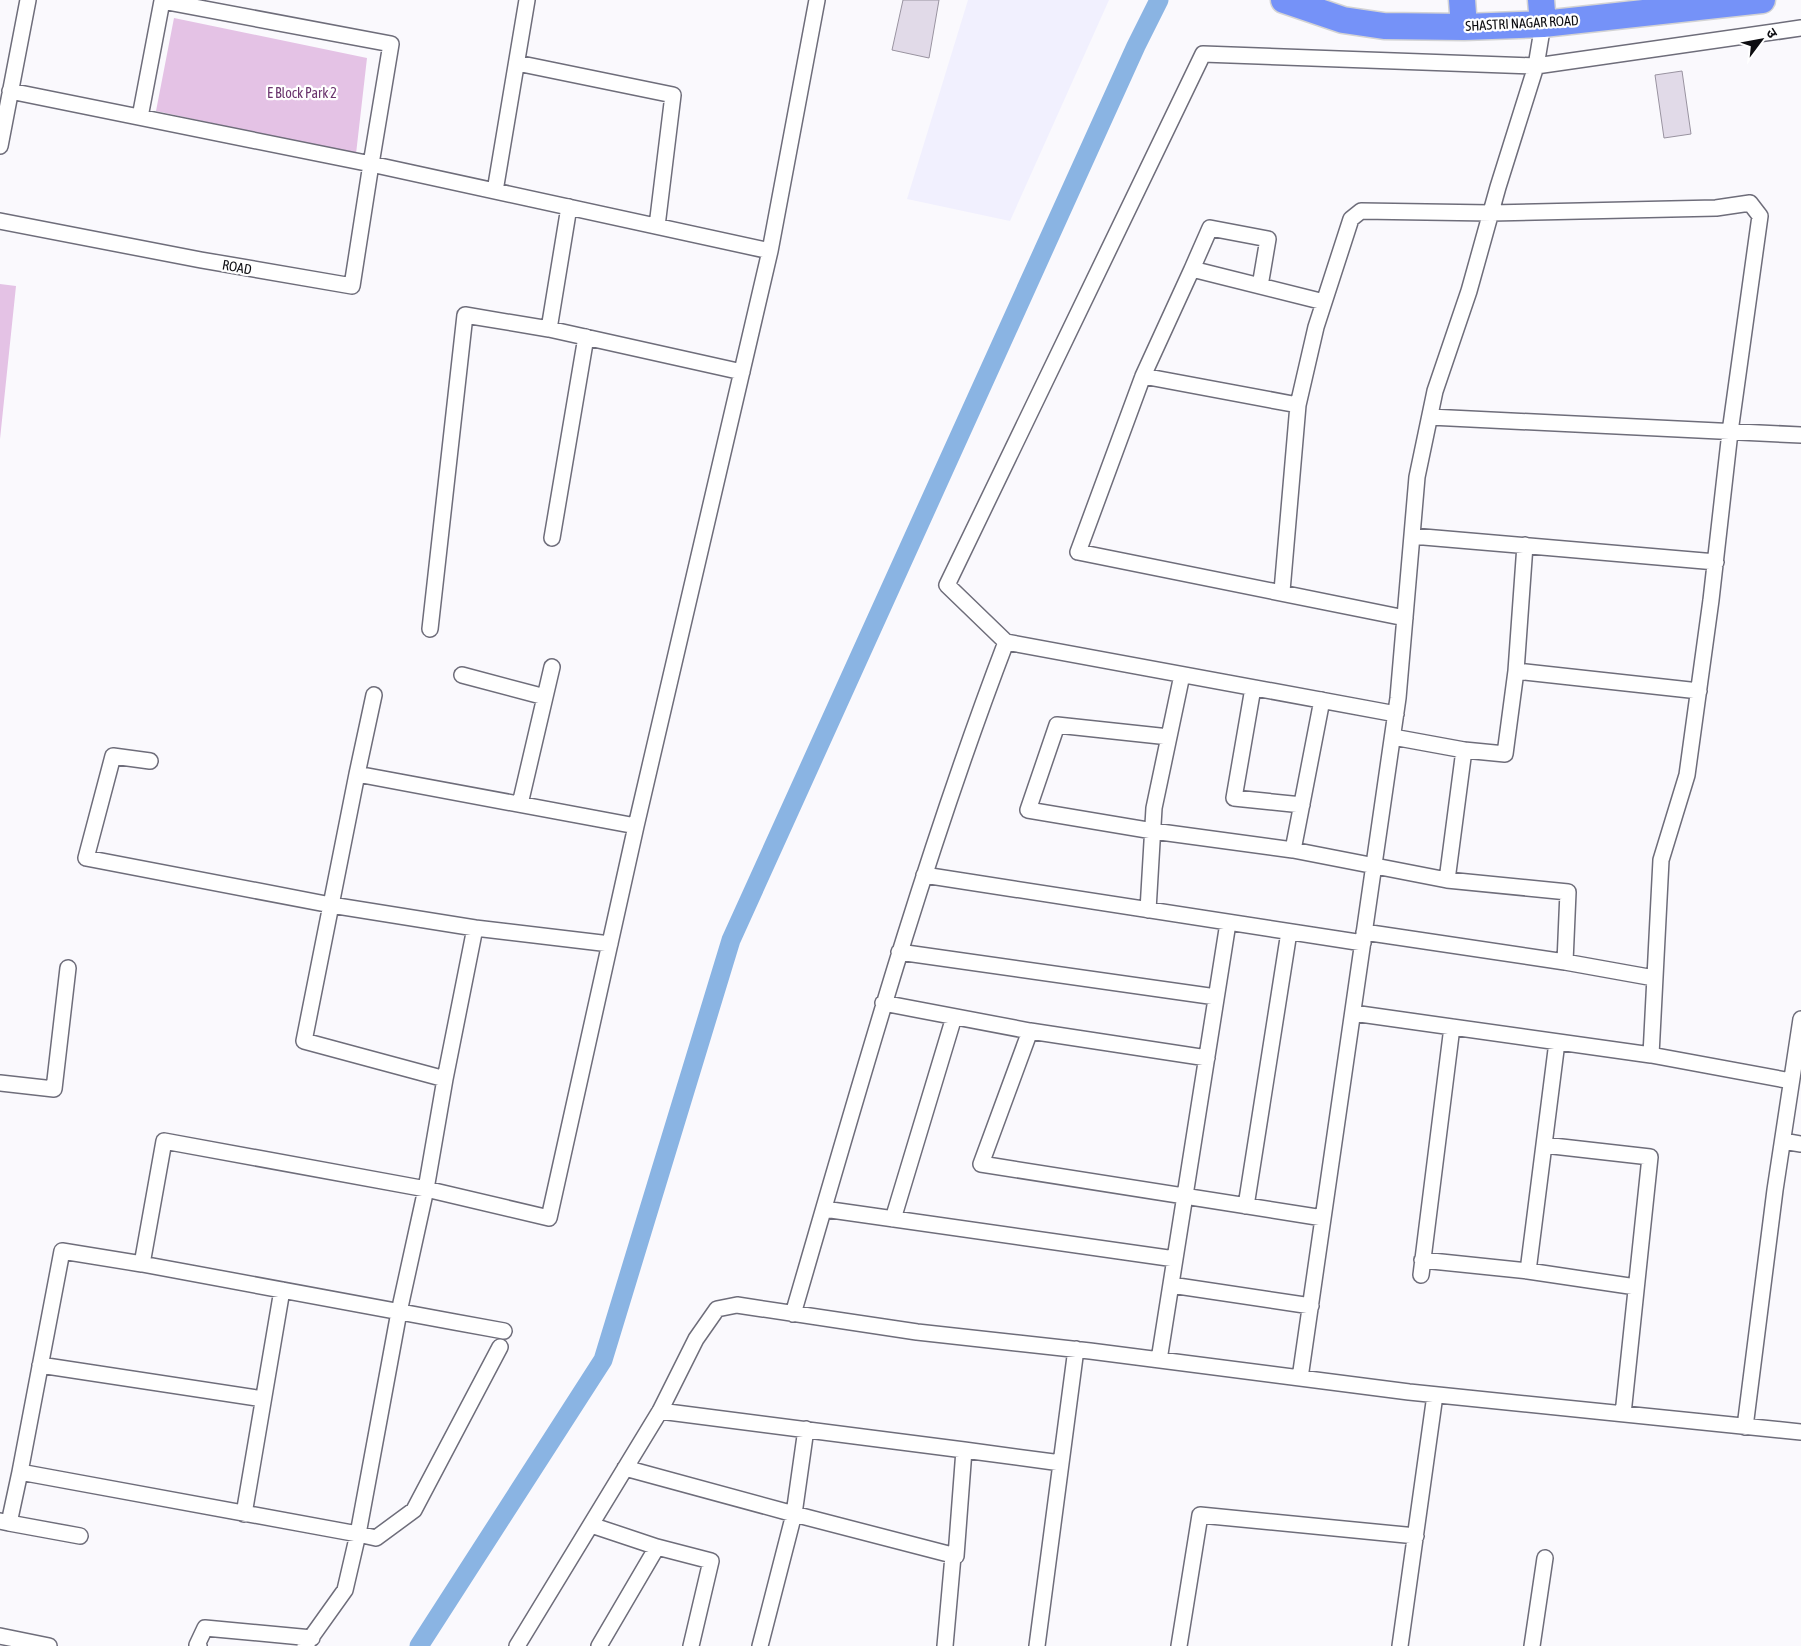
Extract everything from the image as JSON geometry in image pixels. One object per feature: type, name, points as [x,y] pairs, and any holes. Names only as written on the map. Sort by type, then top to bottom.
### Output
[{"type":"highway","name":"SHASTRI NAGAR ROAD","points":[[1284,0],[1343,20],[1384,26],[1464,27],[1542,12],[1762,0]]},
{"type":"highway","points":[[1462,0],[1464,27]]},
{"type":"street","points":[[0,146],[28,0]]},
{"type":"street","name":"ROAD","points":[[0,221],[201,260],[352,286],[391,44],[162,0],[140,118]]},
{"type":"street","points":[[496,191],[527,0]]},
{"type":"street","points":[[142,1264],[164,1141],[426,1189],[550,1218],[636,826],[770,251],[817,0]]},
{"type":"street","points":[[1300,1378],[1396,714],[1417,477],[1435,390],[1469,291],[1536,66],[1542,12]]},
{"type":"street","points":[[1396,714],[1006,642],[946,586],[1202,54],[1536,66],[1801,28]]},
{"type":"street","points":[[517,63],[673,95],[657,226]]},
{"type":"street","points":[[10,92],[371,164],[770,251]]},
{"type":"street","points":[[1282,592],[1298,405],[1316,327],[1351,219],[1361,211],[1491,213],[1716,208],[1750,203],[1760,216],[1730,432],[1716,562],[1699,691],[1687,775],[1661,860],[1650,1056]]},
{"type":"street","points":[[548,329],[569,207]]},
{"type":"street","points":[[1260,286],[1268,239],[1210,228],[1143,376],[1078,552],[1405,618]]},
{"type":"street","points":[[1192,269],[1324,302]]},
{"type":"street","points":[[430,628],[465,315],[548,329],[742,372]]},
{"type":"street","points":[[552,538],[586,337]]},
{"type":"street","points":[[1143,376],[1298,405]]},
{"type":"street","points":[[1430,417],[1801,435]]},
{"type":"street","points":[[1412,536],[1716,562]]},
{"type":"street","points":[[1393,736],[1464,750],[1504,754],[1516,671],[1525,546]]},
{"type":"street","points":[[793,1314],[883,1003],[973,727],[1006,642]]},
{"type":"street","points":[[520,804],[552,667]]},
{"type":"street","points":[[1516,671],[1699,691]]},
{"type":"street","points":[[462,675],[545,697]]},
{"type":"street","points":[[1148,910],[1154,808],[1182,675]]},
{"type":"street","points":[[1252,688],[1234,798],[1302,805]]},
{"type":"street","points":[[374,695],[304,1041],[445,1079]]},
{"type":"street","points":[[1293,850],[1322,700]]},
{"type":"street","points":[[1169,737],[1056,725],[1028,810],[1152,831],[1293,850],[1447,880],[1568,892],[1565,962]]},
{"type":"street","points":[[1447,880],[1464,750]]},
{"type":"street","points":[[150,761],[113,756],[86,858],[331,905],[475,928],[610,944]]},
{"type":"street","points":[[357,774],[636,826]]},
{"type":"street","points":[[924,875],[1289,932],[1364,938],[1565,962],[1654,978]]},
{"type":"street","points":[[1159,1360],[1228,923]]},
{"type":"street","points":[[197,1646],[205,1628],[309,1642],[345,1590],[358,1534],[399,1312],[426,1189],[445,1079],[475,928]]},
{"type":"street","points":[[1246,1206],[1289,932]]},
{"type":"street","points":[[900,952],[1216,997]]},
{"type":"street","points":[[0,1083],[54,1089],[68,968]]},
{"type":"street","points":[[883,1003],[1030,1031],[1207,1058]]},
{"type":"street","points":[[1353,1013],[1650,1056],[1791,1081]]},
{"type":"street","points":[[893,1219],[954,1016]]},
{"type":"street","points":[[1745,1427],[1801,1019]]},
{"type":"street","points":[[1452,1027],[1421,1267],[1528,1270],[1636,1287]]},
{"type":"street","points":[[1030,1031],[981,1164],[1323,1218]]},
{"type":"street","points":[[1528,1270],[1557,1042]]},
{"type":"street","points":[[1783,1141],[1801,1144]]},
{"type":"street","points":[[1544,1145],[1650,1157],[1623,1414]]},
{"type":"street","points":[[824,1209],[1175,1259]]},
{"type":"street","points":[[80,1536],[4,1522],[20,1472],[62,1251],[142,1264],[504,1332]]},
{"type":"street","points":[[1171,1285],[1311,1306]]},
{"type":"street","points":[[244,1514],[282,1290]]},
{"type":"street","points":[[517,1646],[660,1411],[696,1338],[716,1309],[737,1305],[917,1332],[1076,1349],[1435,1395],[1801,1432]]},
{"type":"street","points":[[20,1472],[376,1538],[414,1510],[500,1348]]},
{"type":"street","points":[[1037,1646],[1076,1349]]},
{"type":"street","points":[[40,1365],[264,1399]]},
{"type":"street","points":[[1400,1646],[1435,1395]]},
{"type":"street","points":[[660,1411],[1061,1463]]},
{"type":"street","points":[[760,1646],[794,1514],[806,1429]]},
{"type":"street","points":[[945,1646],[953,1556],[956,1556],[964,1450]]},
{"type":"street","points":[[625,1468],[953,1556]]},
{"type":"street","points":[[1179,1646],[1200,1515],[1416,1536]]},
{"type":"street","points":[[591,1525],[657,1547],[711,1561],[691,1646]]},
{"type":"street","points":[[599,1646],[657,1547]]},
{"type":"street","points":[[1532,1646],[1545,1558]]},
{"type":"street","points":[[0,1636],[49,1646]]},
{"type":"shaded area","points":[[968,0],[1109,0],[1010,221],[907,199]]},
{"type":"green space","name":"E Block Park 2","points":[[174,18],[367,58],[356,154],[156,111]]},
{"type":"green space","points":[[0,284],[16,286],[0,439]]},
{"type":"building","points":[[903,0],[939,0],[929,58],[892,50]]},
{"type":"building","points":[[1682,71],[1691,134],[1664,138],[1655,75]]},
{"type":"waterway","points":[[419,1646],[603,1360],[731,940],[1136,46],[1159,0]]}]
